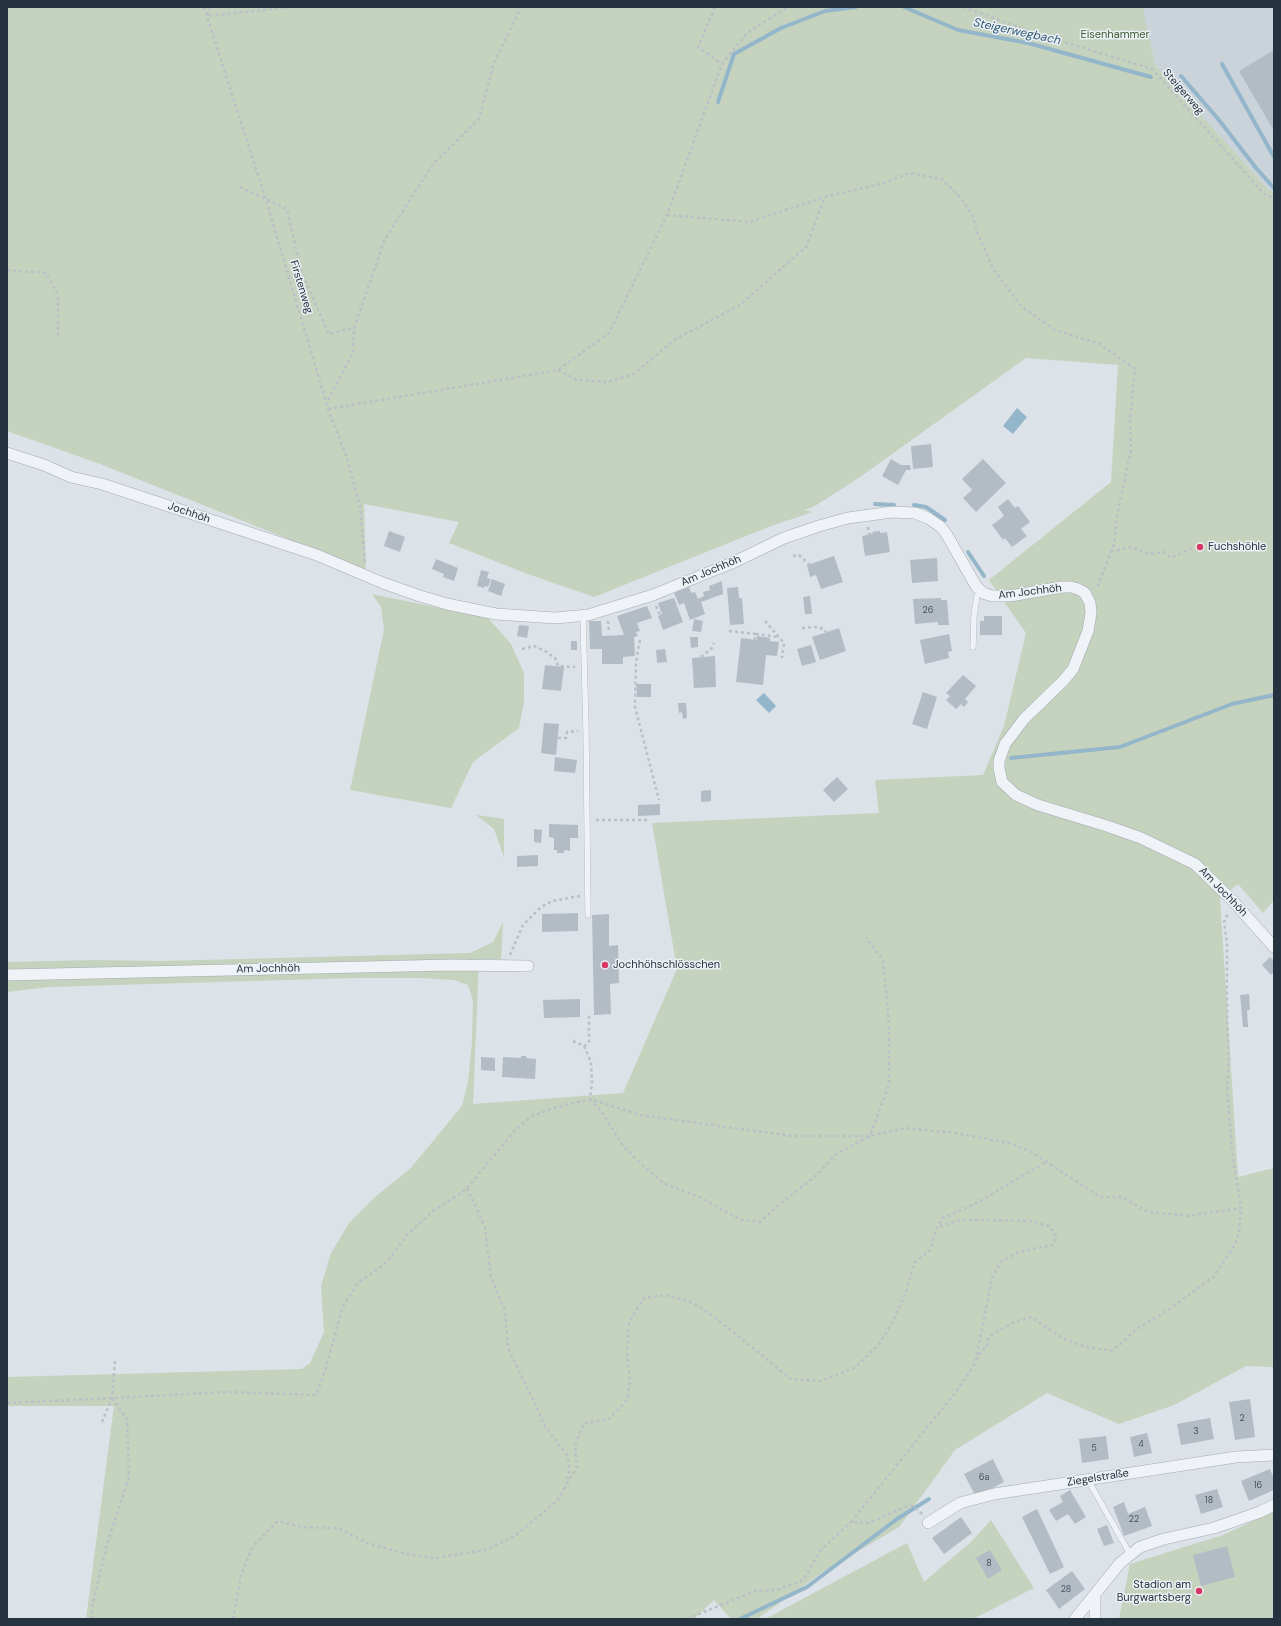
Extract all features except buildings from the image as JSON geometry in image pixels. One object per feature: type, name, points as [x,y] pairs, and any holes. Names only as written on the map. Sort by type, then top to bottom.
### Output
[{"type":"street","name":"Jochhöh","points":[[7,453],[44,465],[71,477],[102,484],[317,555],[367,576]]},
{"type":"street","name":"Am Jochhöh","points":[[367,576],[420,596],[482,612],[555,618],[583,616],[653,595],[732,563],[784,538],[811,528],[848,518],[892,512],[916,513],[928,518],[941,527],[976,586],[982,591],[992,596],[1010,596],[1062,587],[1078,589],[1085,594],[1090,603],[1091,613],[1088,631],[1073,669],[1064,680],[1024,719],[1006,744],[999,761],[1002,782],[1016,795],[1038,805],[1141,838],[1195,864],[1233,900],[1274,947]]},
{"type":"street","name":"Am Jochhöh","points":[[7,975],[452,965],[528,966]]},
{"type":"street","name":"Ziegelstraße","points":[[928,1523],[960,1503],[994,1494],[1236,1457],[1274,1456]]},
{"type":"street","points":[[1075,1619],[1120,1563],[1140,1547],[1164,1539],[1226,1524],[1260,1512],[1274,1505]]},
{"type":"street","points":[[1095,1594],[1095,1619]]},
{"type":"lane","points":[[973,646],[974,616],[977,596],[982,591]]},
{"type":"lane","points":[[583,616],[588,915]]},
{"type":"lane","points":[[1088,1480],[1130,1554]]},
{"type":"path","name":"Firstenweg","points":[[204,7],[266,200],[328,408],[346,455],[360,506],[367,576]]},
{"type":"path","points":[[210,7],[207,16],[293,7]]},
{"type":"path","points":[[327,401],[353,354],[354,328],[385,239],[433,164],[479,119],[494,63],[521,7]]},
{"type":"path","points":[[715,7],[698,46],[722,64]]},
{"type":"path","points":[[328,408],[558,370],[609,333],[668,215],[722,64],[748,32],[788,7]]},
{"type":"path","name":"Steigerweg","points":[[963,7],[1032,32],[1152,69],[1264,194],[1274,198]]},
{"type":"path","points":[[668,215],[749,222],[825,196],[884,183],[909,173],[942,179],[960,197],[972,214],[978,234],[993,269],[1022,307],[1055,330],[1100,344],[1135,369],[1130,420],[1131,450],[1117,516],[1114,544],[1090,603]]},
{"type":"path","points":[[240,187],[287,209],[301,271],[329,334],[354,328]]},
{"type":"path","points":[[558,370],[577,380],[608,382],[634,374],[674,340],[740,305],[806,247],[825,196]]},
{"type":"path","points":[[7,270],[46,273],[58,295],[58,338]]},
{"type":"path","points":[[1111,552],[1130,547],[1150,554],[1164,552],[1171,558],[1194,547]]},
{"type":"path","points":[[792,556],[799,555],[810,564]]},
{"type":"path","points":[[655,603],[660,615]]},
{"type":"path","points":[[607,619],[609,632]]},
{"type":"path","points":[[765,621],[784,643],[782,658]]},
{"type":"path","points":[[802,628],[815,627],[824,629],[826,632]]},
{"type":"path","points":[[729,631],[779,638]]},
{"type":"path","points":[[755,640],[756,634]]},
{"type":"path","points":[[640,640],[636,662],[635,707],[659,800]]},
{"type":"path","points":[[701,657],[712,648],[714,643]]},
{"type":"path","points":[[522,649],[534,646],[555,658],[558,666],[582,668]]},
{"type":"path","points":[[558,738],[566,738],[567,732],[582,730]]},
{"type":"path","points":[[592,820],[649,820]]},
{"type":"path","points":[[508,966],[509,956],[523,925],[532,914],[552,901],[588,896]]},
{"type":"path","points":[[686,1619],[755,1591],[777,1590],[802,1580],[821,1550],[852,1522],[959,1388],[975,1363],[980,1351],[986,1347],[990,1336],[1012,1323],[1031,1316],[1064,1339],[1083,1346],[1111,1351],[1124,1342],[1135,1330],[1170,1309],[1213,1276],[1235,1245],[1239,1232],[1241,1208],[1232,1151],[1227,1087],[1229,1058],[1227,1014],[1227,943],[1224,922]]},
{"type":"path","points":[[573,1041],[584,1046],[591,1062],[592,1082],[590,1099],[604,1115],[621,1142],[637,1160],[663,1183],[699,1197],[741,1220],[760,1222],[776,1207],[818,1174],[836,1154],[870,1136],[889,1084],[889,1024],[883,960],[866,938]]},
{"type":"path","points":[[584,1046],[589,1043],[589,1015]]},
{"type":"path","points":[[7,1403],[228,1392],[316,1395],[325,1371],[343,1306],[358,1283],[387,1262],[407,1235],[434,1210],[467,1188],[517,1128],[532,1116],[554,1108],[590,1099],[640,1115],[792,1136],[870,1136],[905,1128],[955,1133],[1009,1143],[1030,1151],[1100,1197],[1122,1197],[1148,1212],[1188,1216],[1241,1208]]},
{"type":"path","points":[[233,1619],[241,1575],[253,1546],[278,1521],[302,1527],[338,1528],[370,1544],[407,1554],[436,1558],[485,1550],[516,1536],[558,1500],[577,1467],[575,1445],[584,1423],[608,1420],[626,1400],[630,1382],[627,1351],[629,1322],[644,1298],[665,1295],[688,1301],[702,1308],[791,1379],[821,1381],[856,1367],[880,1343],[892,1323],[907,1290],[914,1263],[930,1250],[937,1227],[943,1218],[975,1204],[1046,1162]]},
{"type":"path","points":[[467,1188],[485,1227],[491,1277],[505,1311],[508,1348],[544,1425],[567,1455],[570,1469],[564,1489]]},
{"type":"path","points":[[937,1227],[956,1221],[970,1220],[1031,1221],[1049,1226],[1056,1236],[1053,1245],[1019,1252],[1001,1261],[992,1278],[975,1363]]},
{"type":"path","points":[[102,1422],[112,1398],[115,1361]]},
{"type":"path","points":[[91,1619],[92,1608],[106,1548],[129,1477],[126,1419],[112,1398]]},
{"type":"path","points":[[852,1522],[869,1523],[910,1505],[918,1510]]},
{"type":"shaded area","points":[[1142,7],[1274,7],[1274,192],[1269,190],[1155,64]]},
{"type":"green space","name":"Eisenhammer","points":[[7,7],[1144,7],[1144,14],[1155,64],[1269,190],[1274,192],[1274,900],[1263,913],[1238,884],[1220,898],[1238,1177],[1274,1168],[1274,1367],[1246,1366],[1174,1405],[1119,1424],[1047,1393],[955,1450],[899,1527],[823,1572],[757,1619],[731,1619],[714,1600],[694,1619],[86,1619],[114,1406],[7,1406],[7,1377],[302,1369],[310,1363],[324,1332],[321,1286],[331,1253],[349,1223],[376,1196],[410,1169],[462,1106],[468,1082],[472,1043],[473,1001],[468,985],[454,980],[422,978],[354,978],[49,987],[7,992],[7,962],[94,960],[162,961],[470,953],[493,942],[503,922],[501,959],[479,959],[473,1104],[623,1093],[677,969],[652,823],[879,813],[875,780],[983,775],[1004,726],[1026,633],[989,580],[1111,482],[1118,365],[1026,358],[860,477],[815,506],[804,510],[813,512],[771,526],[594,597],[525,573],[449,543],[459,522],[364,504],[366,570],[100,464],[7,431]]},
{"type":"green space","points":[[372,594],[488,618],[511,644],[524,673],[524,702],[519,728],[473,762],[451,808],[350,790],[384,630],[381,607]]},
{"type":"green space","points":[[476,815],[504,819],[504,857],[494,829]]},
{"type":"green space","name":"Stadion am Burgwartsberg","points":[[1274,1511],[1274,1619],[1119,1619],[1130,1564],[1223,1535]]},
{"type":"green space","points":[[991,1520],[1034,1588],[973,1619],[765,1619],[907,1543],[924,1582],[971,1542]]},
{"type":"water","points":[[1017,408],[1027,417],[1013,434],[1003,426]]},
{"type":"water","points":[[764,693],[776,706],[769,713],[756,700]]},
{"type":"waterway","name":"Steigerwegbach","points":[[718,102],[734,54],[781,28],[825,11],[856,7]]},
{"type":"waterway","name":"Steigerwegbach","points":[[904,7],[958,30],[1028,43],[1151,77]]},
{"type":"waterway","points":[[1222,64],[1274,157]]},
{"type":"waterway","name":"Steigerwegbach","points":[[1181,76],[1274,188]]},
{"type":"waterway","points":[[875,504],[894,505]]},
{"type":"waterway","points":[[914,505],[926,507],[945,520]]},
{"type":"waterway","points":[[968,552],[984,576]]},
{"type":"waterway","points":[[1011,758],[1120,747],[1232,704],[1274,695]]},
{"type":"waterway","points":[[740,1619],[807,1587],[897,1519],[929,1499]]},
{"type":"place","name":"Fuchshöhle","points":[[1200,547]]},
{"type":"place","name":"Jochhöhschlösschen","points":[[605,965]]},
{"type":"place","name":"Stadion am Burgwartsberg","points":[[1199,1591]]}]
